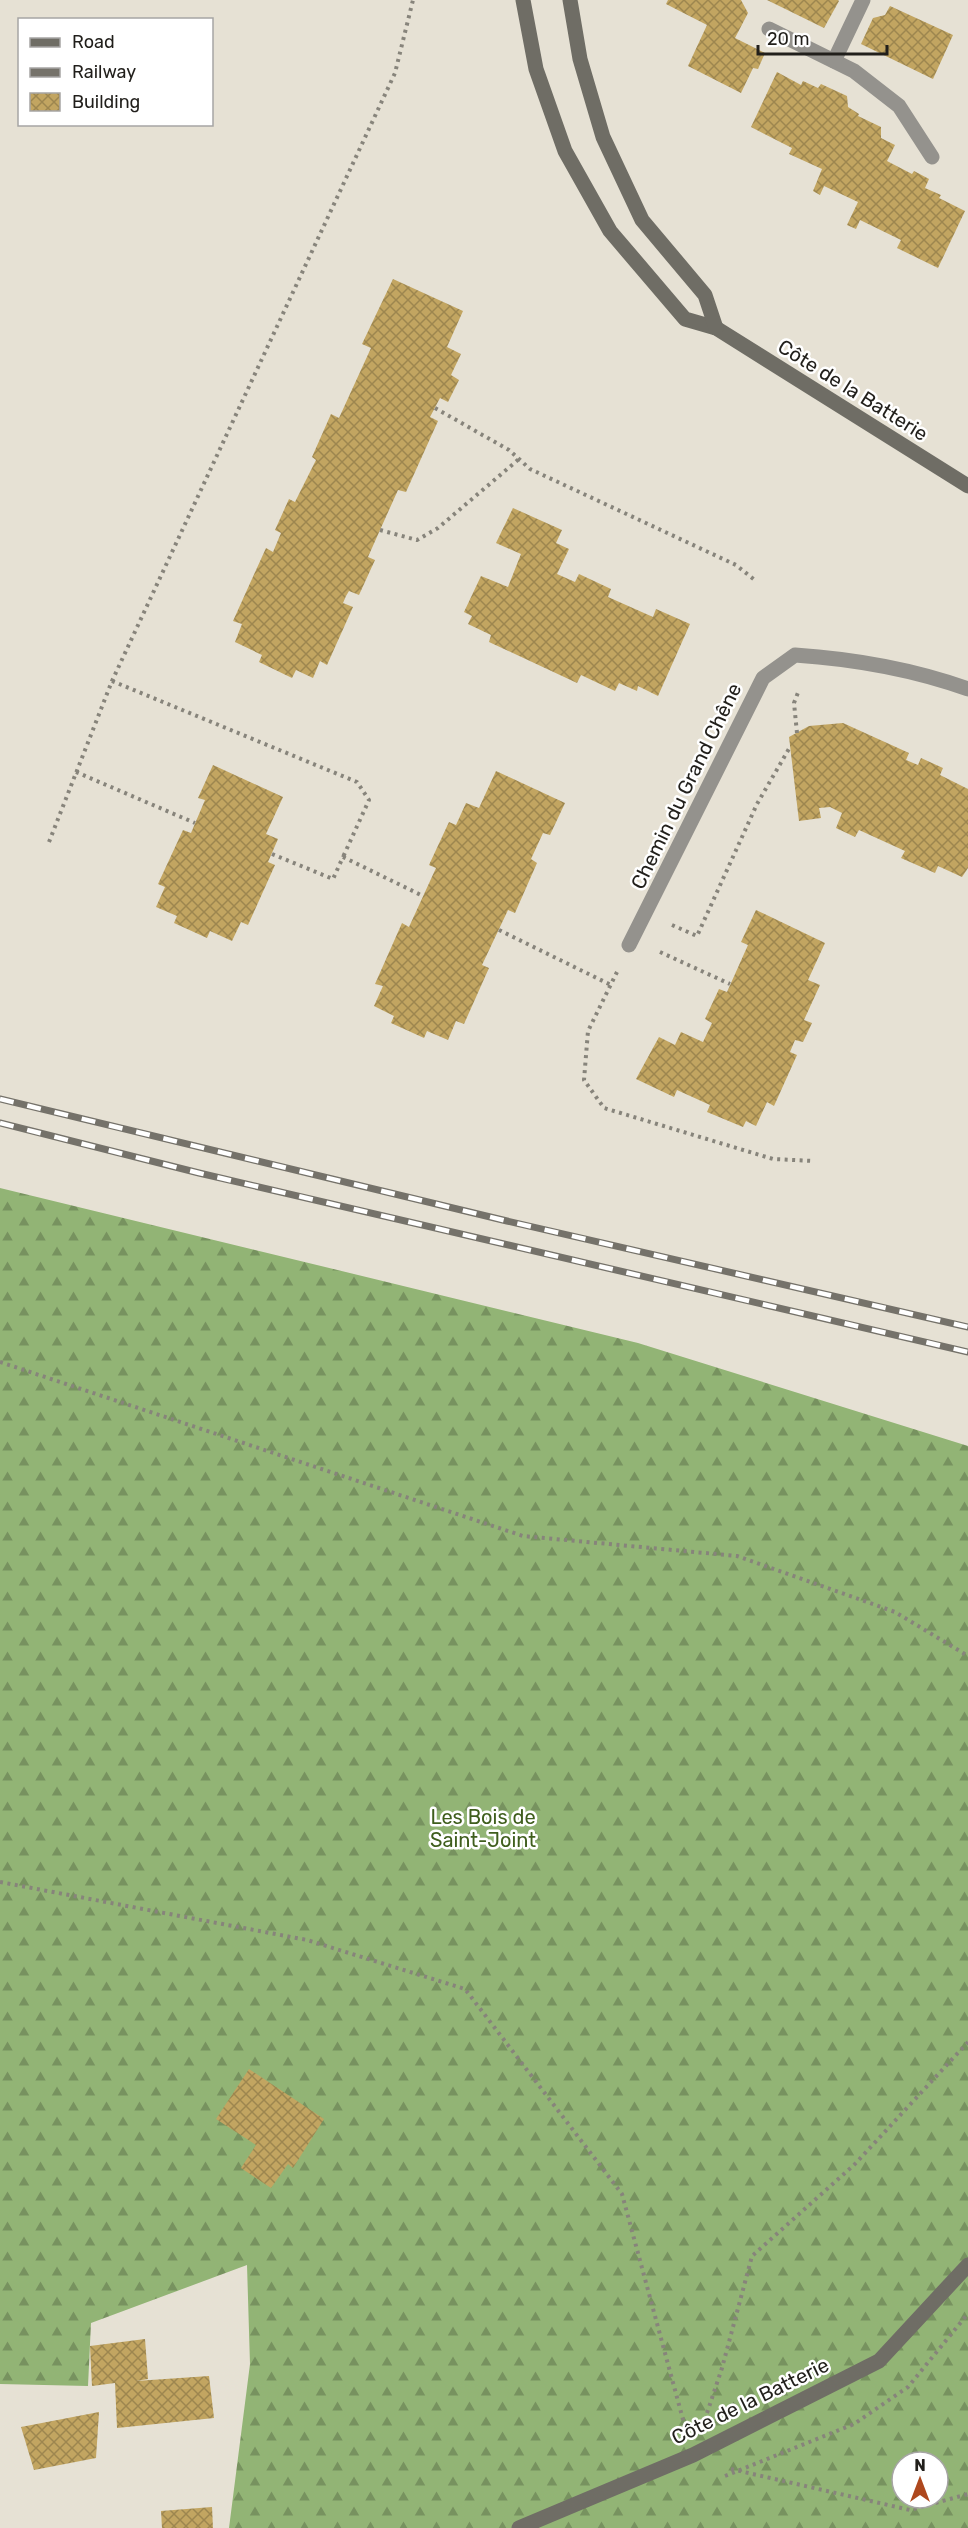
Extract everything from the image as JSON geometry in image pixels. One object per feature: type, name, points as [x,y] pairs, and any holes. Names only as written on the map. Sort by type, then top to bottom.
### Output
[{"type":"main road","name":"Côte de la Batterie","points":[[524,0],[536,69],[565,151],[610,231],[686,319],[716,328],[968,486]]},
{"type":"main road","points":[[570,0],[580,59],[603,137],[642,219],[705,295],[716,328]]},
{"type":"main road","name":"Côte de la Batterie","points":[[519,2528],[693,2455],[879,2361],[968,2265]]},
{"type":"street","points":[[834,61],[863,0]]},
{"type":"street","points":[[769,29],[854,71],[899,106],[932,157]]},
{"type":"street","name":"Chemin du Grand Chêne","points":[[631,942],[763,678],[795,655],[869,663],[942,680],[968,689]]},
{"type":"path","points":[[49,842],[112,681],[395,73],[413,0]]},
{"type":"path","points":[[435,408],[509,450],[530,469],[736,565],[756,581]]},
{"type":"path","points":[[380,530],[417,540],[438,528],[519,459]]},
{"type":"path","points":[[112,681],[357,782],[369,800],[333,879],[272,854]]},
{"type":"path","points":[[795,716],[797,733]]},
{"type":"path","points":[[646,914],[697,936],[757,804],[790,747]]},
{"type":"path","points":[[76,772],[195,823]]},
{"type":"path","points":[[344,857],[423,896]]},
{"type":"path","points":[[499,930],[611,985]]},
{"type":"path","points":[[730,984],[631,942],[588,1031],[584,1080],[604,1108],[773,1159],[813,1161]]},
{"type":"path","points":[[0,1362],[523,1536],[737,1556],[895,1612],[968,1656]]},
{"type":"path","points":[[0,1882],[307,1940],[465,1989],[622,2194],[693,2455]]},
{"type":"path","points":[[693,2455],[722,2368],[752,2256],[854,2165],[968,2042]]},
{"type":"path","points":[[693,2455],[736,2471],[910,2510],[968,2494]]},
{"type":"green space","name":"Les Bois de Saint-Joint","points":[[0,1188],[638,1343],[968,1446],[968,2528],[229,2528],[250,2364],[247,2265],[91,2323],[88,2386],[0,2384]]},
{"type":"building","points":[[668,0],[741,0],[748,13],[735,38],[765,53],[758,69],[753,68],[741,93],[688,66],[707,25],[666,4]]},
{"type":"building","points":[[767,0],[838,0],[839,1],[824,28]]},
{"type":"building","points":[[890,6],[953,35],[933,79],[861,44],[873,18],[885,15]]},
{"type":"building","points":[[777,72],[801,85],[803,81],[818,88],[821,84],[847,96],[848,107],[859,114],[858,116],[881,127],[881,138],[895,145],[887,161],[912,174],[914,171],[929,179],[925,188],[941,195],[939,198],[965,211],[938,268],[897,248],[901,240],[860,220],[856,229],[847,225],[858,202],[824,186],[820,195],[813,191],[822,169],[789,154],[792,148],[751,127]]},
{"type":"building","points":[[393,279],[463,311],[447,347],[461,354],[451,375],[459,380],[448,402],[440,398],[430,417],[438,421],[406,492],[398,490],[368,557],[375,560],[359,595],[349,591],[346,596],[343,603],[353,607],[327,665],[320,661],[313,678],[296,670],[292,678],[259,662],[262,655],[235,642],[242,624],[233,621],[266,548],[273,552],[281,533],[275,530],[289,499],[295,502],[316,460],[312,457],[331,414],[339,418],[371,348],[362,344]]},
{"type":"building","points":[[513,508],[562,530],[556,543],[569,549],[557,574],[575,582],[579,574],[611,589],[608,597],[653,617],[656,609],[690,624],[658,696],[638,686],[637,691],[619,683],[615,691],[581,675],[577,683],[489,642],[491,635],[468,624],[472,616],[464,612],[481,576],[508,587],[521,554],[496,543]]},
{"type":"building","points":[[843,723],[909,753],[906,760],[918,765],[921,758],[943,768],[940,775],[968,789],[968,868],[962,877],[938,866],[935,873],[901,858],[905,851],[859,830],[855,837],[836,828],[842,813],[830,807],[819,808],[821,818],[799,821],[789,737],[809,726]]},
{"type":"building","points":[[213,765],[283,797],[266,834],[278,839],[268,862],[275,865],[248,925],[241,922],[232,941],[210,931],[207,938],[174,923],[177,916],[156,907],[165,887],[158,884],[183,830],[191,833],[205,800],[198,798]]},
{"type":"building","points":[[496,771],[565,803],[550,835],[543,833],[531,859],[537,863],[515,913],[508,910],[482,965],[489,968],[464,1024],[456,1021],[448,1040],[427,1031],[424,1038],[391,1023],[394,1016],[374,1006],[383,986],[375,984],[402,923],[409,927],[436,868],[429,865],[449,822],[456,825],[466,803],[479,808]]},
{"type":"building","points":[[756,910],[825,943],[808,980],[820,985],[804,1020],[812,1023],[803,1042],[795,1040],[790,1052],[797,1055],[774,1106],[767,1102],[756,1126],[746,1121],[743,1127],[707,1112],[710,1105],[677,1090],[674,1097],[636,1079],[659,1037],[675,1045],[681,1032],[703,1042],[712,1023],[705,1019],[719,989],[727,992],[748,945],[741,942]]},
{"type":"building","points":[[249,2069],[324,2119],[293,2168],[288,2164],[271,2188],[241,2168],[256,2145],[216,2119]]},
{"type":"building","points":[[145,2339],[148,2379],[136,2381],[209,2376],[214,2418],[117,2428],[115,2383],[92,2386],[90,2346]]},
{"type":"building","points":[[99,2412],[96,2458],[34,2470],[21,2427]]},
{"type":"building","points":[[212,2507],[213,2528],[162,2528],[161,2511]]},
{"type":"railway","points":[[0,1099],[507,1221],[968,1327]]},
{"type":"railway","points":[[0,1123],[199,1173],[968,1352]]}]
